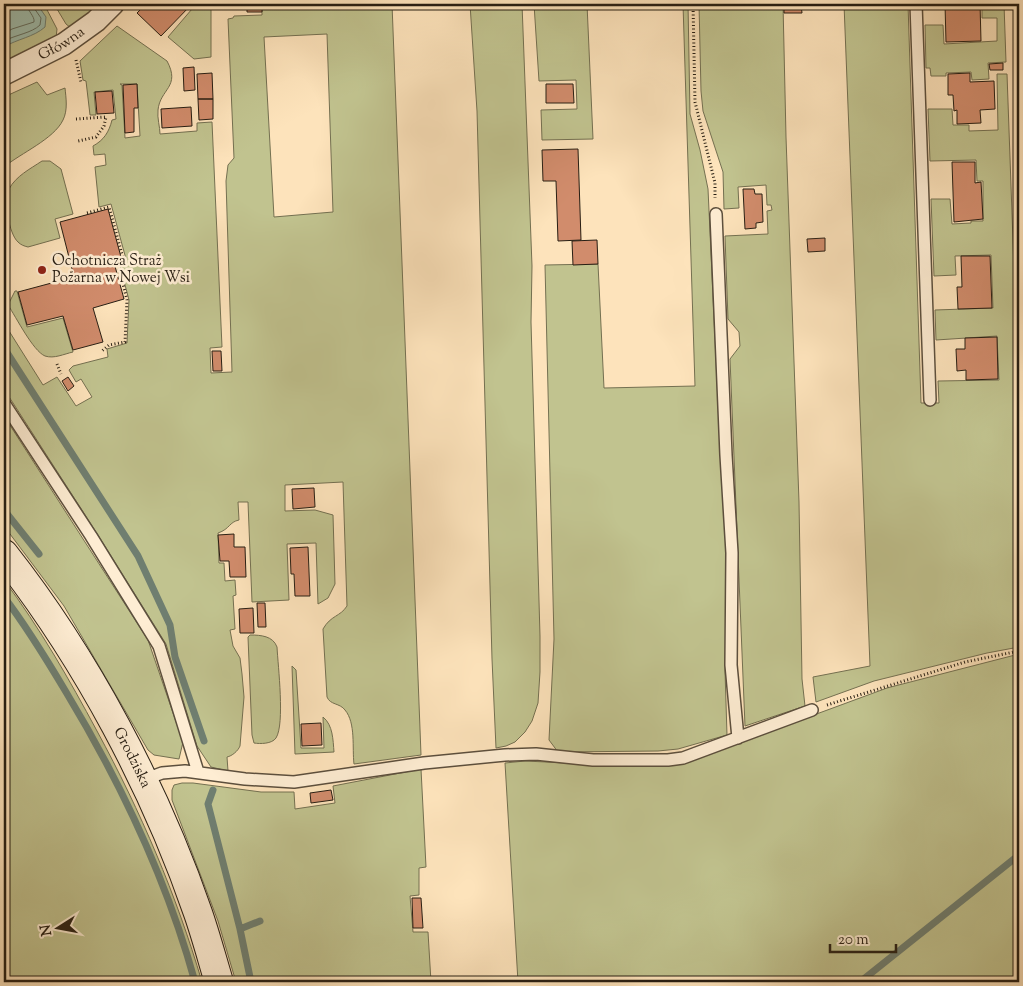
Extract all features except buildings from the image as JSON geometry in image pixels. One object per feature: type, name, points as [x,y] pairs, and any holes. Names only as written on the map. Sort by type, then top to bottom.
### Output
[{"type":"main road","name":"Grodziska","points":[[4,554],[48,614],[75,657],[143,780],[182,870],[219,982]]},
{"type":"street","name":"Główna","points":[[4,74],[64,44],[96,21],[113,4]]},
{"type":"lane","points":[[916,4],[930,400]]},
{"type":"lane","points":[[716,214],[732,554],[732,665],[738,738]]},
{"type":"lane","points":[[4,403],[91,536],[159,646],[198,772]]},
{"type":"lane","points":[[143,780],[168,772],[198,772],[245,779],[294,782],[424,762],[505,755],[536,754],[593,760],[668,760],[682,758],[812,710]]},
{"type":"path","points":[[693,4],[695,102],[715,183],[716,214]]},
{"type":"path","points":[[74,55],[81,82]]},
{"type":"path","points":[[76,119],[106,117],[104,126],[96,137],[78,141]]},
{"type":"path","points":[[87,212],[110,207],[123,258],[116,260],[127,300],[125,342],[109,346],[102,351]]},
{"type":"path","points":[[56,364],[61,374]]},
{"type":"path","points":[[812,710],[838,700],[965,662],[1019,651]]},
{"type":"green space","points":[[4,4],[44,4],[57,29],[56,38],[4,64]]},
{"type":"green space","points":[[54,4],[98,4],[71,28],[66,24]]},
{"type":"green space","points":[[192,4],[211,4],[211,57],[194,59],[168,37],[192,9]]},
{"type":"green space","points":[[262,4],[392,4],[421,755],[354,764],[351,722],[343,708],[328,700],[327,697],[323,629],[329,621],[347,606],[343,482],[285,485],[285,511],[315,510],[333,515],[335,584],[328,598],[318,604],[316,543],[287,544],[289,600],[252,602],[248,502],[238,502],[239,520],[218,533],[219,563],[224,563],[225,581],[235,580],[236,595],[233,596],[235,629],[230,630],[233,646],[240,658],[244,697],[240,746],[235,753],[227,757],[228,771],[211,767],[197,746],[166,644],[4,389],[4,323],[43,385],[57,377],[76,406],[92,397],[81,379],[76,382],[69,370],[73,366],[108,357],[107,349],[127,343],[129,300],[119,262],[126,259],[111,204],[99,207],[95,167],[106,165],[105,154],[94,155],[93,146],[103,138],[108,132],[112,120],[116,119],[113,90],[94,92],[96,115],[90,115],[86,81],[83,80],[80,61],[117,26],[167,61],[171,70],[171,82],[162,97],[158,110],[160,134],[197,131],[197,123],[212,122],[222,347],[210,348],[211,373],[232,372],[226,181],[228,165],[234,158],[228,19],[234,16],[262,15]],"holes":[[[327,34],[333,212],[274,217],[264,37]],[[120,84],[137,84],[140,136],[125,138],[122,85]]]},
{"type":"green space","points":[[470,4],[522,4],[532,266],[531,322],[540,636],[538,703],[532,721],[525,732],[515,742],[496,748],[477,111]]},
{"type":"green space","points":[[534,4],[587,4],[593,139],[542,140],[541,110],[577,109],[576,80],[539,81]]},
{"type":"green space","points":[[683,4],[688,4],[690,114],[708,189],[725,510],[727,735],[678,749],[558,752],[549,740],[554,639],[545,265],[598,264],[604,388],[695,386]]},
{"type":"green space","points":[[699,4],[783,4],[799,502],[802,679],[805,706],[745,726],[730,359],[740,346],[739,332],[728,319],[725,236],[768,234],[767,211],[772,210],[771,205],[767,205],[766,185],[738,187],[739,208],[724,209],[723,172],[703,111]]},
{"type":"green space","points":[[844,4],[908,4],[921,403],[939,403],[938,381],[999,380],[997,336],[936,340],[935,310],[993,308],[991,255],[955,256],[956,275],[934,276],[931,199],[950,199],[952,224],[983,221],[983,181],[977,181],[976,160],[930,161],[928,109],[952,109],[953,125],[969,125],[969,131],[998,130],[997,74],[1007,74],[1019,409],[1019,647],[874,681],[816,702],[813,677],[870,666]]},
{"type":"green space","points":[[982,4],[1004,4],[1006,62],[988,63],[989,79],[972,80],[971,72],[931,76],[930,68],[926,68],[925,25],[943,25],[944,44],[997,41],[997,18],[982,18]]},
{"type":"green space","points":[[37,82],[47,95],[65,88],[65,116],[59,127],[52,133],[4,167],[4,97]]},
{"type":"green space","points":[[42,161],[50,161],[61,169],[73,214],[55,219],[60,238],[28,247],[18,242],[12,232],[7,208],[7,194],[15,180]]},
{"type":"green space","points":[[15,291],[17,291],[27,327],[63,318],[73,352],[48,357],[35,348],[8,305]]},
{"type":"green space","points":[[4,416],[148,640],[183,742],[179,759],[154,755],[148,750],[64,606],[4,526]]},
{"type":"green space","points":[[4,580],[42,635],[65,673],[113,761],[143,823],[169,885],[202,982],[4,982]]},
{"type":"green space","points":[[250,635],[270,638],[277,647],[280,694],[279,731],[274,740],[266,743],[254,743],[252,735],[248,637]]},
{"type":"green space","points":[[1019,654],[1019,982],[518,982],[505,763],[525,761],[631,766],[681,764],[887,688]]},
{"type":"green space","points":[[292,666],[296,670],[301,748],[324,748],[323,717],[331,728],[334,752],[295,754]]},
{"type":"green space","points":[[421,769],[426,867],[419,868],[419,895],[410,896],[413,932],[428,932],[431,982],[236,982],[218,921],[172,800],[174,785],[193,783],[261,792],[294,792],[295,809],[335,803],[333,786]]},
{"type":"water","points":[[4,4],[37,4],[46,17],[45,27],[4,47]]},
{"type":"waterway","points":[[4,348],[138,556],[170,625],[175,657],[204,741]]},
{"type":"waterway","points":[[4,510],[39,554]]},
{"type":"waterway","points":[[4,597],[29,632],[59,680],[124,797],[171,906],[195,982]]},
{"type":"waterway","points":[[213,790],[208,804],[240,929],[251,982]]},
{"type":"waterway","points":[[860,982],[1019,855]]},
{"type":"waterway","points":[[240,929],[260,921]]},
{"type":"place","name":"Ochotnicza Straż Pożarna w Nowej Wsi","points":[[42,270]]}]
